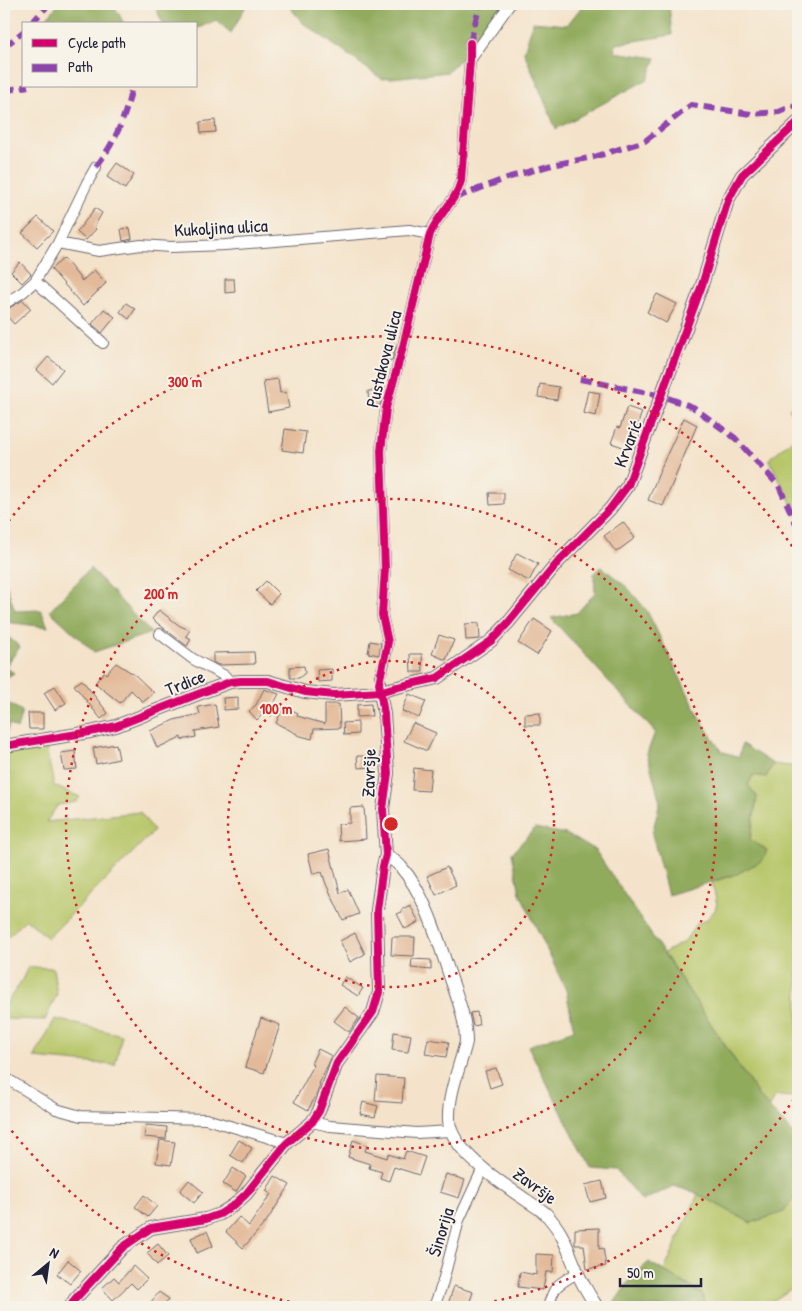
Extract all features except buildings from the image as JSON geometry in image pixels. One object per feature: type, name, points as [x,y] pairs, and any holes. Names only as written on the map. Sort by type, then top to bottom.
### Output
[{"type":"street","points":[[470,60],[510,4]]},
{"type":"street","name":"Pustakova ulica","points":[[380,692],[380,676],[388,642],[382,614],[385,569],[382,435],[386,408],[401,356],[430,234],[435,223],[455,198],[461,181],[470,42]]},
{"type":"street","name":"Krvarić","points":[[380,692],[437,678],[490,641],[508,624],[559,561],[610,510],[628,485],[702,285],[728,200],[742,175],[798,122]]},
{"type":"street","points":[[4,304],[23,292],[35,281],[58,243],[96,166]]},
{"type":"street","name":"Kukoljina ulica","points":[[58,243],[99,251],[141,245],[171,248],[225,245],[409,230],[430,234]]},
{"type":"street","points":[[35,281],[104,343]]},
{"type":"street","name":"Trdice","points":[[160,634],[193,659],[225,676],[230,682]]},
{"type":"street","name":"Trdice","points":[[4,746],[116,726],[230,682],[268,681],[319,694],[380,692]]},
{"type":"street","name":"Završje","points":[[312,1122],[319,1111],[337,1063],[367,1020],[377,1002],[379,992],[377,910],[386,855],[383,809],[388,773],[384,714],[380,692]]},
{"type":"street","points":[[70,1307],[75,1299],[123,1247],[151,1228],[206,1219],[220,1214],[234,1204],[246,1194],[287,1143],[312,1122],[330,1126],[417,1133],[450,1131],[451,1095],[466,1042],[461,1011],[438,938],[416,890],[401,867],[386,855]]},
{"type":"street","points":[[4,1077],[56,1109],[81,1116],[206,1119],[287,1143]]},
{"type":"street","name":"Završje","points":[[450,1131],[459,1144],[483,1168],[552,1220],[567,1243],[578,1273],[596,1307]]},
{"type":"street","name":"Šinorija","points":[[434,1307],[442,1285],[459,1220],[483,1168]]},
{"type":"street","points":[[548,1307],[553,1289],[561,1282],[578,1273]]},
{"type":"green space","points":[[59,4],[111,4],[123,22],[43,22]]},
{"type":"green space","points":[[154,4],[247,4],[231,33],[216,20],[198,28],[198,22],[162,22]]},
{"type":"green space","points":[[287,4],[515,4],[448,72],[382,79],[303,23]]},
{"type":"green space","points":[[584,4],[669,4],[672,35],[616,44],[614,52],[656,58],[648,79],[556,129],[524,52],[533,22],[567,25]]},
{"type":"green space","points":[[798,398],[798,420],[789,409]]},
{"type":"green space","points":[[798,435],[798,517],[769,459]]},
{"type":"green space","points":[[602,567],[628,588],[647,611],[701,720],[721,751],[739,757],[742,744],[773,764],[766,777],[753,775],[748,785],[757,797],[750,840],[767,850],[763,860],[737,874],[668,895],[652,834],[660,802],[647,754],[655,732],[551,618],[577,613],[595,593],[594,573]]},
{"type":"green space","points":[[90,568],[151,633],[94,652],[50,611]]},
{"type":"green space","points":[[4,578],[15,611],[41,610],[48,627],[4,622]]},
{"type":"green space","points":[[7,636],[20,647],[5,667],[14,673],[4,679],[4,641]]},
{"type":"green space","points":[[4,701],[22,711],[17,729],[9,724],[4,736]]},
{"type":"green space","points":[[46,747],[54,786],[80,797],[76,802],[58,805],[46,822],[140,812],[154,831],[48,938],[26,919],[4,941],[4,790],[10,789],[7,751]]},
{"type":"green space","points":[[773,764],[798,767],[798,1097],[775,1096],[769,1107],[758,1095],[664,953],[685,941],[696,924],[706,920],[715,910],[717,904],[712,882],[737,874],[767,850],[750,840],[757,797],[748,785],[753,775],[766,777]]},
{"type":"green space","points":[[535,828],[566,834],[595,850],[758,1095],[798,1139],[798,1193],[784,1212],[751,1223],[698,1194],[674,1186],[642,1201],[616,1170],[590,1168],[528,1046],[574,1030],[566,990],[520,893],[512,853]]},
{"type":"green space","points":[[28,967],[53,968],[57,994],[45,1020],[4,1019],[4,1007],[22,980]]},
{"type":"green space","points":[[55,1019],[122,1035],[115,1065],[34,1058]]},
{"type":"green space","points":[[798,1193],[798,1284],[764,1307],[707,1307],[702,1293],[664,1271],[698,1194],[751,1223],[783,1212]]},
{"type":"green space","points":[[649,1262],[702,1294],[707,1307],[615,1307],[614,1303],[632,1277]]},
{"type":"marked path","points":[[33,22],[49,4]]},
{"type":"marked path","points":[[470,43],[480,4]]},
{"type":"marked path","points":[[4,47],[22,33]]},
{"type":"marked path","points":[[4,91],[22,87]]},
{"type":"marked path","points":[[96,167],[119,129],[127,108],[132,88]]},
{"type":"marked path","points":[[455,198],[510,177],[552,165],[594,157],[645,141],[691,105],[751,114],[779,112],[798,104]]},
{"type":"marked path","points":[[580,379],[662,396],[693,407],[735,438],[779,486],[798,528]]},
{"type":"cycle path","points":[[70,1307],[75,1299],[123,1247],[151,1228],[206,1219],[220,1214],[246,1194],[287,1143],[312,1122],[319,1111],[337,1063],[373,1012],[379,992],[377,910],[386,855],[383,809],[388,773],[384,714],[379,683],[388,642],[382,615],[385,569],[381,451],[386,408],[403,347],[430,234],[455,196],[461,181],[470,43]]},
{"type":"cycle path","points":[[4,746],[116,726],[230,682],[268,681],[305,692],[334,695],[380,692],[437,678],[491,641],[559,561],[610,509],[628,485],[702,285],[728,200],[742,175],[798,122]]}]
